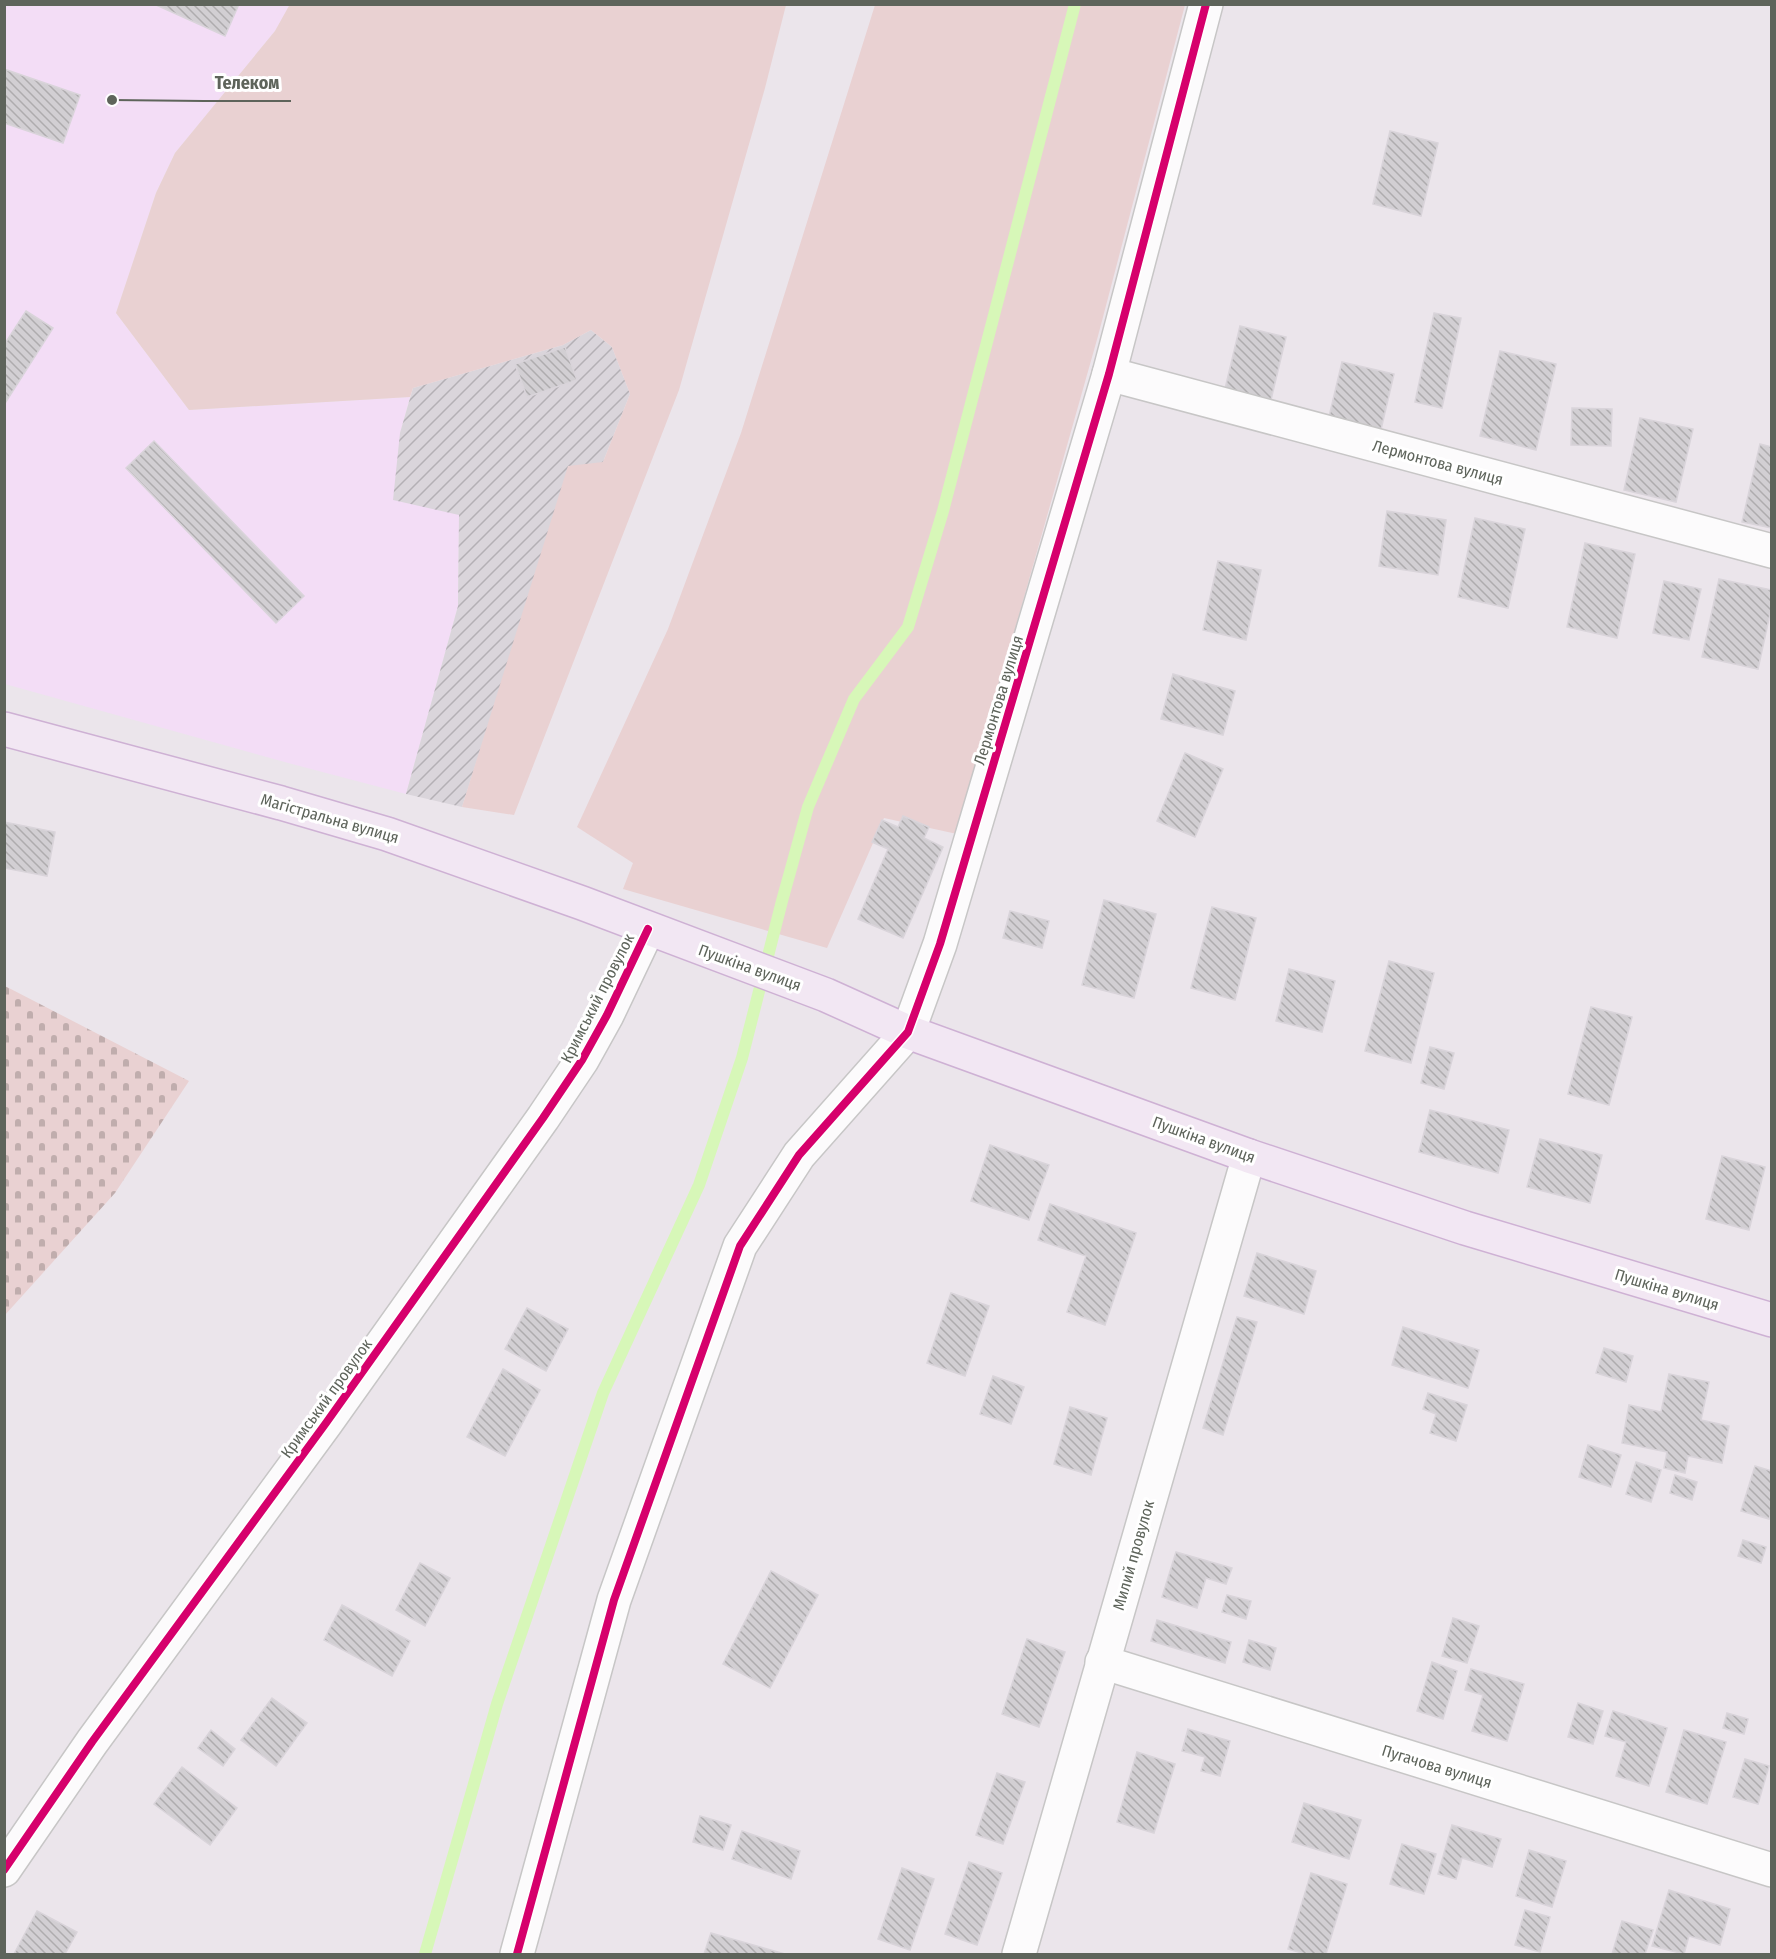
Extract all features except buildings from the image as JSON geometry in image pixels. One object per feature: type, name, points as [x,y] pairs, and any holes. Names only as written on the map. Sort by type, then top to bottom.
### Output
[{"type":"main road","name":"Магістральна вулиця","points":[[4,729],[281,803],[387,834],[489,869],[648,929]]},
{"type":"main road","name":"Пушкіна вулиця","points":[[648,929],[826,995],[908,1032],[1250,1156],[1465,1228],[1772,1320]]},
{"type":"street","points":[[1109,374],[1206,4]]},
{"type":"street","name":"Лермонтова вулиця","points":[[908,1032],[940,944],[1109,374],[1772,551]]},
{"type":"street","name":"Кримський провулок","points":[[4,1870],[92,1742],[326,1423],[543,1119],[582,1060],[602,1024],[648,929]]},
{"type":"street","points":[[517,1954],[614,1600],[740,1246],[799,1155],[908,1032]]},
{"type":"street","name":"Милий провулок","points":[[1019,1954],[1250,1156]]},
{"type":"street","name":"Пугачова вулиця","points":[[1102,1662],[1772,1870]]},
{"type":"shaded area","points":[[4,5],[290,5],[275,31],[175,153],[156,193],[116,313],[189,410],[410,397],[400,433],[459,515],[458,606],[406,794],[5,684]]},
{"type":"shaded area","points":[[591,330],[612,347],[630,394],[603,462],[508,663],[462,807],[406,794],[458,606],[459,515],[393,500],[400,433],[413,388],[563,345]]},
{"type":"green space","points":[[290,4],[786,5],[765,88],[679,390],[514,815],[462,807],[568,466],[603,462],[630,394],[612,347],[591,330],[563,345],[413,388],[410,397],[189,410],[116,313],[156,193],[175,153],[275,31]]},
{"type":"green space","points":[[875,5],[1185,5],[1098,336],[957,834],[884,818],[827,948],[623,889],[633,863],[577,827],[668,629],[741,433]]},
{"type":"green space","points":[[5,986],[189,1081],[115,1193],[5,1315]]},
{"type":"waterway","points":[[425,1954],[497,1704],[603,1393],[699,1185],[742,1058],[808,807],[854,699],[908,627],[943,511],[1075,4]]},
{"type":"cycle path","points":[[517,1954],[614,1600],[740,1246],[799,1155],[908,1032],[940,944],[1109,374],[1206,4]]},
{"type":"cycle path","points":[[4,1870],[92,1742],[326,1423],[543,1118],[582,1060],[607,1015],[648,929]]},
{"type":"place","name":"Телеком","points":[[112,100]]}]
